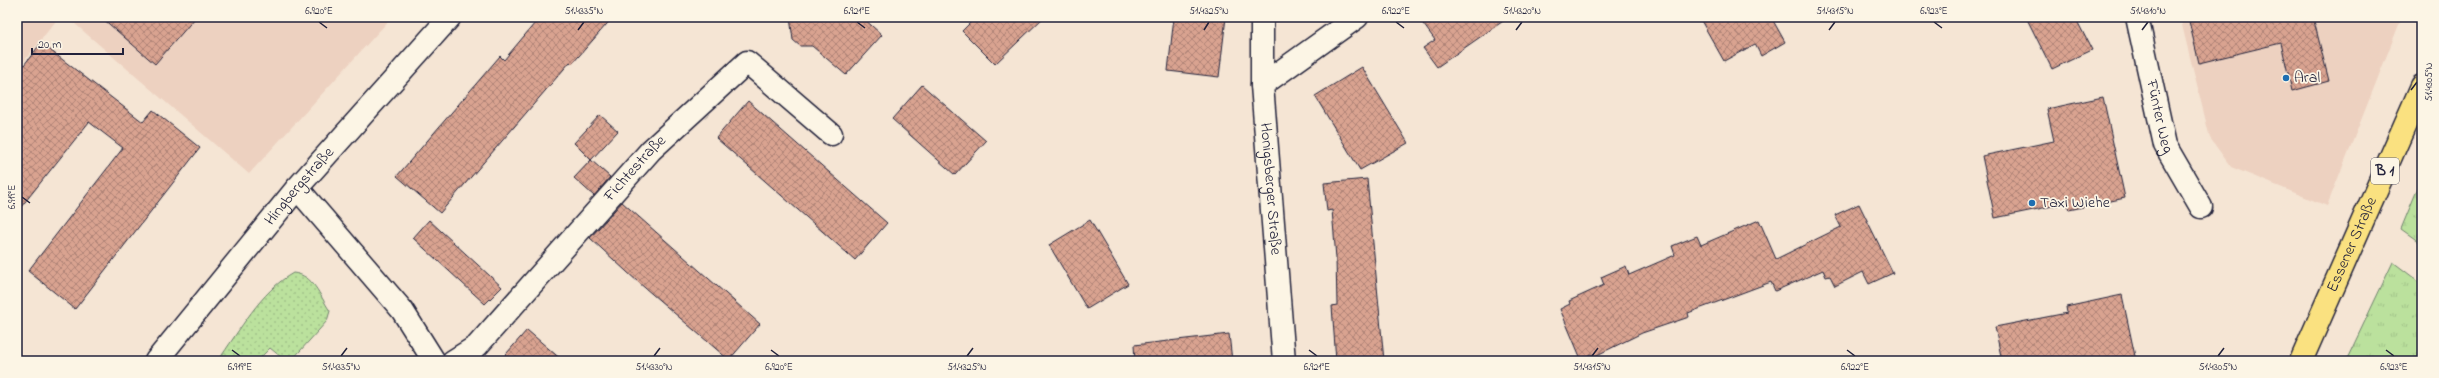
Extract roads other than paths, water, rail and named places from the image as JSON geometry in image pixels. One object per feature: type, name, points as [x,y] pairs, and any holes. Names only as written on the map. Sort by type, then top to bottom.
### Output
[{"type":"main road","name":"Essener Straße","points":[[2302,361],[2422,86]]},
{"type":"street","name":"Hingbergstraße","points":[[156,361],[297,188],[450,17]]},
{"type":"street","name":"Honigsberger Straße","points":[[1262,17],[1262,85],[1284,361]]},
{"type":"street","points":[[1262,85],[1357,17]]},
{"type":"street","name":"Fünter Weg","points":[[2138,17],[2165,145],[2201,207]]},
{"type":"street","name":"Fichtestraße","points":[[453,361],[477,346],[651,150],[747,62],[831,134]]},
{"type":"street","points":[[297,188],[402,310],[434,361]]},
{"type":"place","name":"Aral","points":[[2286,78]]},
{"type":"place","name":"Taxi Wiehe","points":[[2032,203]]}]
